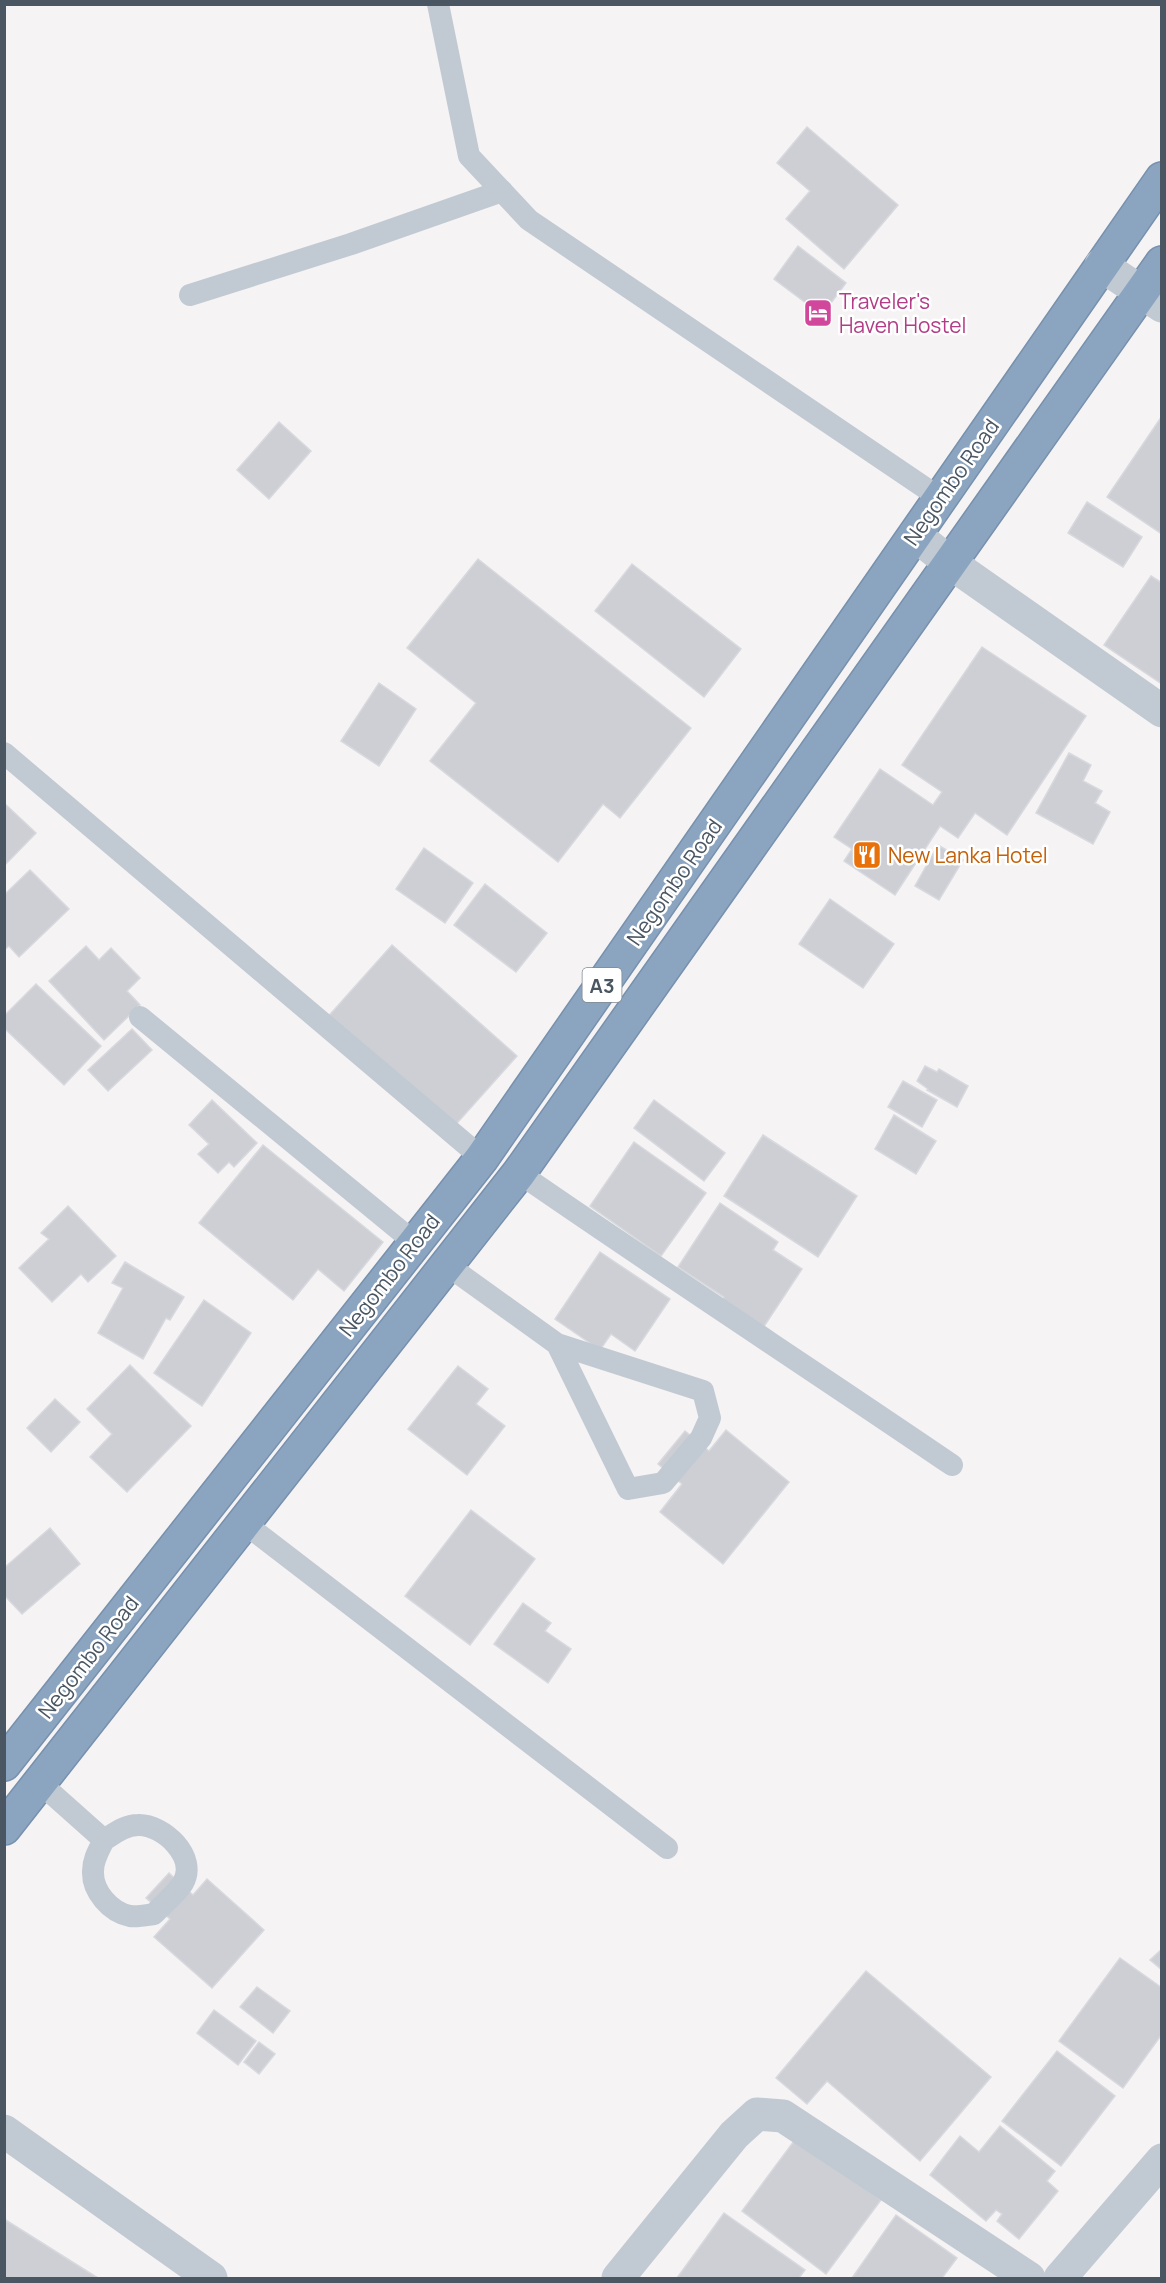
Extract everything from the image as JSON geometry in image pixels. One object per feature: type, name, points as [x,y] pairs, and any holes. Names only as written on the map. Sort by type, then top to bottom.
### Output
[{"type":"highway","name":"Negombo Road","points":[[4,1764],[482,1158],[1161,178]]},
{"type":"highway","name":"Negombo Road","points":[[4,1828],[519,1173],[949,562],[1151,299],[1161,263]]},
{"type":"street","points":[[1101,265],[1151,299]]},
{"type":"street","points":[[915,535],[949,562],[1161,711]]},
{"type":"street","points":[[618,2278],[734,2135],[757,2114],[783,2116],[1029,2278]]},
{"type":"street","points":[[4,2131],[211,2278]]},
{"type":"street","points":[[1060,2278],[1161,2160]]},
{"type":"lane","points":[[438,4],[469,156],[529,220],[940,498]]},
{"type":"lane","points":[[190,295],[351,244],[502,191]]},
{"type":"lane","points":[[4,753],[482,1158]]},
{"type":"lane","points":[[140,1017],[414,1242]]},
{"type":"lane","points":[[519,1173],[678,1283],[836,1385],[952,1465]]},
{"type":"lane","points":[[447,1266],[557,1344],[704,1391],[710,1418],[701,1438],[663,1483],[628,1489],[557,1344]]},
{"type":"lane","points":[[244,1523],[667,1848]]},
{"type":"lane","points":[[40,1783],[104,1840]]},
{"type":"lane","points":[[137,1825],[149,1826],[164,1832],[175,1842],[183,1857],[184,1881],[154,1914],[130,1916],[118,1911],[105,1902],[96,1888],[93,1872],[96,1854],[104,1840],[122,1828],[137,1825]]},
{"type":"building","points":[[807,127],[898,205],[844,269],[786,219],[810,191],[777,163]]},
{"type":"building","points":[[798,246],[846,283],[822,315],[774,279]]},
{"type":"building","points":[[1162,416],[1162,534],[1107,497]]},
{"type":"building","points":[[279,422],[311,451],[269,499],[237,470]]},
{"type":"building","points":[[1087,502],[1142,537],[1123,567],[1068,533]]},
{"type":"building","points":[[478,559],[691,728],[620,818],[603,804],[558,862],[430,761],[476,703],[407,648]]},
{"type":"building","points":[[632,564],[741,649],[704,697],[595,611]]},
{"type":"building","points":[[1151,576],[1162,583],[1162,684],[1104,645]]},
{"type":"building","points":[[982,647],[1086,716],[1007,835],[975,813],[958,838],[940,826],[895,895],[844,861],[852,849],[834,837],[880,769],[933,805],[942,792],[902,765]]},
{"type":"building","points":[[379,683],[416,709],[379,766],[341,741]]},
{"type":"building","points":[[1069,753],[1091,765],[1083,781],[1102,791],[1095,803],[1110,812],[1093,844],[1036,813]]},
{"type":"building","points":[[4,803],[36,833],[4,866]]},
{"type":"building","points":[[938,845],[963,860],[939,900],[915,886]]},
{"type":"building","points":[[424,848],[473,883],[445,923],[396,889]]},
{"type":"building","points":[[30,870],[69,909],[19,957],[9,946],[4,950],[4,895]]},
{"type":"building","points":[[485,884],[547,933],[516,972],[454,925]]},
{"type":"building","points":[[830,899],[894,944],[863,988],[799,944]]},
{"type":"building","points":[[392,945],[517,1056],[450,1131],[325,1020]]},
{"type":"building","points":[[86,946],[99,960],[111,948],[140,978],[127,991],[140,1005],[104,1040],[49,981]]},
{"type":"building","points":[[36,984],[101,1046],[64,1085],[4,1028],[4,1016]]},
{"type":"building","points":[[132,1029],[152,1050],[108,1091],[88,1070]]},
{"type":"building","points":[[925,1066],[937,1072],[939,1069],[968,1086],[957,1107],[927,1090],[917,1081]]},
{"type":"building","points":[[903,1081],[937,1100],[922,1127],[888,1107]]},
{"type":"building","points":[[212,1100],[257,1143],[234,1167],[229,1162],[218,1173],[198,1154],[209,1144],[189,1125]]},
{"type":"building","points":[[654,1100],[725,1153],[704,1181],[634,1128]]},
{"type":"building","points":[[894,1115],[936,1141],[916,1174],[875,1149]]},
{"type":"building","points":[[763,1135],[857,1196],[818,1257],[724,1196]]},
{"type":"building","points":[[634,1142],[706,1193],[661,1256],[590,1206]]},
{"type":"building","points":[[263,1145],[383,1242],[344,1291],[318,1269],[293,1300],[199,1223]]},
{"type":"building","points":[[720,1203],[778,1242],[773,1250],[802,1269],[763,1328],[722,1301],[724,1297],[678,1267]]},
{"type":"building","points":[[68,1206],[116,1256],[88,1282],[81,1274],[52,1302],[19,1268],[49,1239],[41,1233]]},
{"type":"building","points":[[600,1252],[670,1299],[635,1351],[611,1334],[600,1350],[555,1319]]},
{"type":"building","points":[[125,1262],[184,1297],[170,1320],[166,1318],[143,1359],[98,1333],[123,1288],[112,1283]]},
{"type":"building","points":[[204,1300],[251,1333],[202,1406],[154,1373]]},
{"type":"building","points":[[130,1365],[191,1426],[127,1492],[90,1457],[112,1434],[87,1409]]},
{"type":"building","points":[[458,1366],[488,1389],[476,1404],[505,1426],[467,1475],[408,1429]]},
{"type":"building","points":[[55,1399],[80,1422],[51,1452],[27,1428]]},
{"type":"building","points":[[726,1430],[789,1482],[723,1564],[660,1512],[682,1484],[658,1464],[685,1431],[709,1451]]},
{"type":"building","points":[[471,1510],[535,1559],[470,1645],[405,1596]]},
{"type":"building","points":[[50,1528],[80,1564],[22,1614],[4,1595],[4,1568]]},
{"type":"building","points":[[523,1603],[551,1623],[545,1631],[571,1649],[548,1683],[494,1644]]},
{"type":"building","points":[[169,1873],[193,1895],[207,1879],[264,1930],[212,1988],[154,1937],[170,1919],[146,1898]]},
{"type":"building","points":[[1162,1949],[1162,1970],[1150,1960]]},
{"type":"building","points":[[1120,1958],[1162,1988],[1162,2034],[1123,2088],[1059,2041]]},
{"type":"building","points":[[866,1971],[991,2077],[920,2161],[827,2081],[807,2104],[776,2078]]},
{"type":"building","points":[[257,1987],[290,2011],[273,2033],[240,2007]]},
{"type":"building","points":[[214,2010],[256,2041],[238,2065],[197,2033]]},
{"type":"building","points":[[259,2042],[275,2054],[259,2074],[244,2062]]},
{"type":"building","points":[[1057,2051],[1115,2096],[1061,2166],[1002,2121]]},
{"type":"building","points":[[1000,2126],[1055,2171],[1047,2181],[1058,2191],[1019,2239],[997,2221],[1002,2214],[996,2210],[986,2221],[930,2175],[960,2136],[979,2152]]},
{"type":"building","points":[[797,2137],[881,2200],[826,2274],[742,2211]]},
{"type":"building","points":[[724,2213],[805,2270],[799,2278],[677,2278]]},
{"type":"building","points":[[896,2215],[957,2258],[942,2278],[852,2278]]},
{"type":"building","points":[[4,2219],[98,2278],[4,2278]]},
{"type":"place","name":"Traveler's Haven Hostel","points":[[818,313]]},
{"type":"place","name":"New Lanka Hotel","points":[[867,855]]}]
